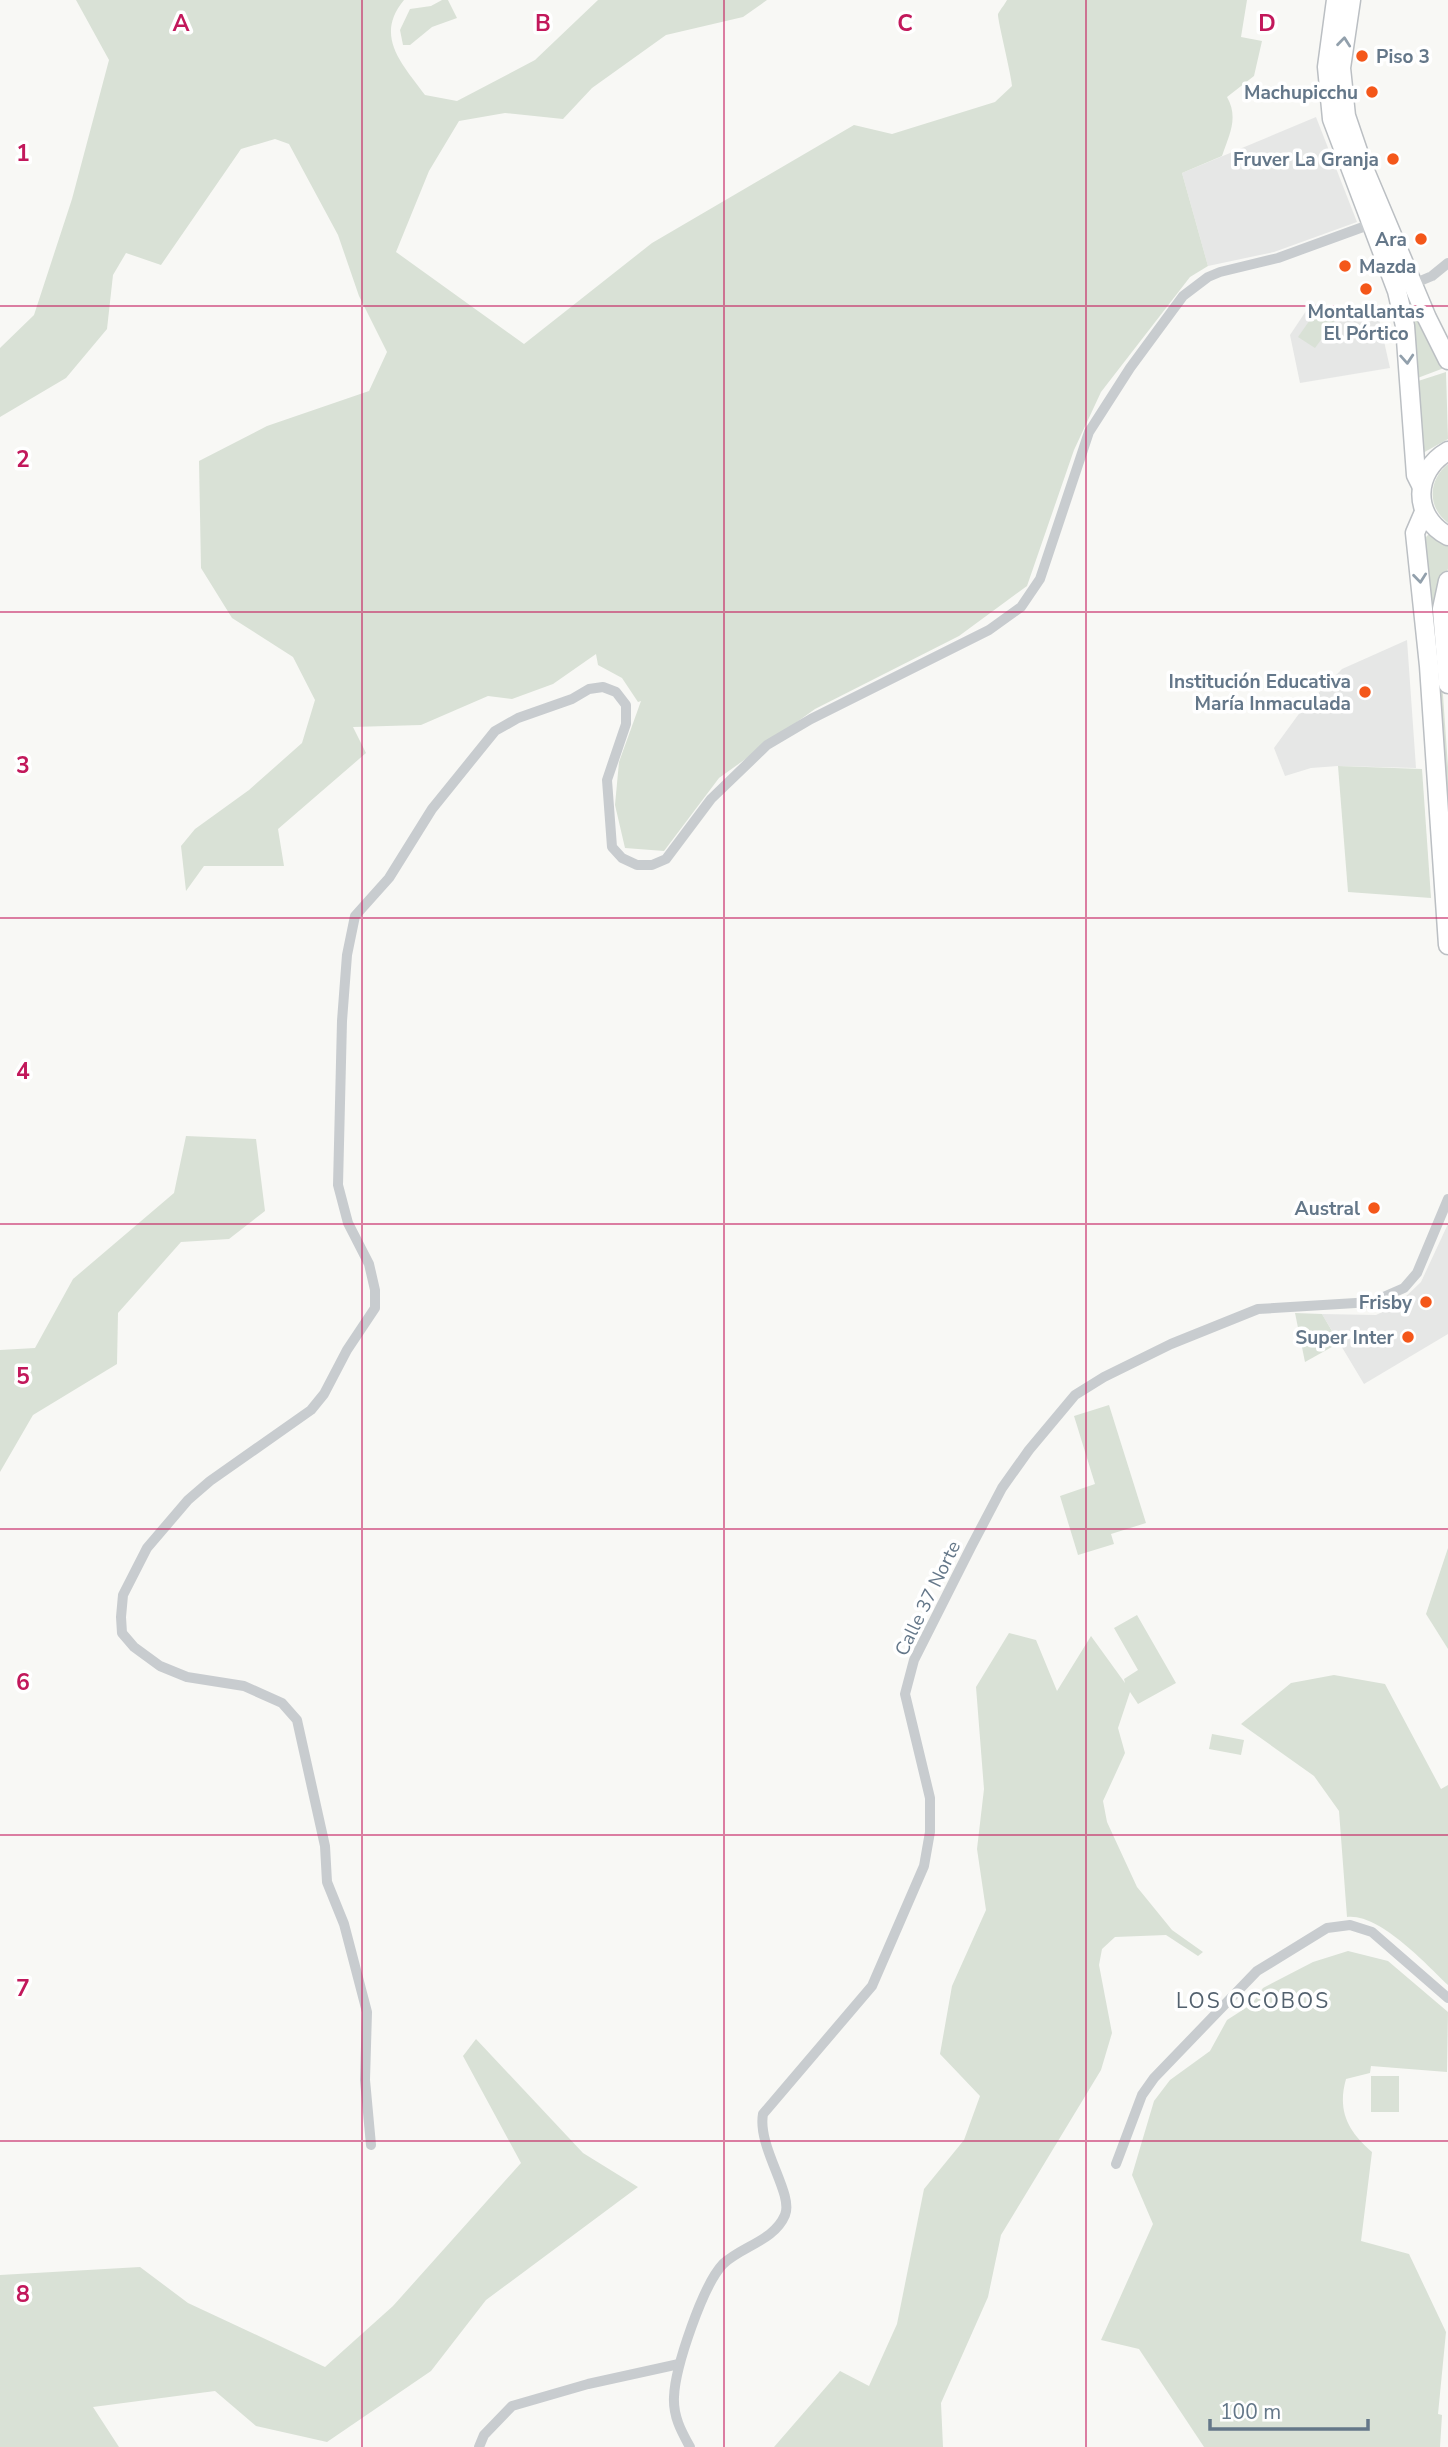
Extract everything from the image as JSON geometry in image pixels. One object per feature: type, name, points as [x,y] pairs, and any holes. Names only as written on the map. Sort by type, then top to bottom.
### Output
[{"type":"main road","points":[[1336,0],[1330,33],[1327,82],[1335,129],[1357,169],[1448,360]]},
{"type":"main road","points":[[1351,0],[1341,80],[1346,116],[1357,169],[1397,291],[1405,326],[1416,475],[1421,485],[1424,512],[1434,527],[1448,536]]},
{"type":"main road","points":[[1421,485],[1428,468],[1448,451]]},
{"type":"main road","points":[[1424,512],[1415,533],[1429,666],[1448,945]]},
{"type":"main road","points":[[1448,581],[1442,609],[1448,684]]},
{"type":"street","points":[[371,2145],[365,2080],[367,2012],[344,1924],[327,1882],[325,1846],[297,1720],[282,1703],[244,1686],[187,1677],[160,1666],[134,1647],[122,1633],[121,1617],[123,1595],[147,1548],[188,1500],[210,1481],[311,1410],[324,1394],[347,1350],[375,1308],[375,1290],[369,1264],[348,1223],[338,1185],[342,1021],[347,955],[355,916],[389,878],[427,816],[495,732],[518,718],[572,699],[589,689],[603,687],[616,692],[626,705],[626,724],[607,780],[612,846],[622,858],[637,865],[652,865],[666,859],[711,799],[767,745],[811,719],[989,630],[1021,607],[1040,579],[1089,432],[1136,358],[1183,296],[1220,272],[1278,258],[1374,223]]},
{"type":"street","points":[[1413,284],[1432,276],[1448,263]]},
{"type":"street","name":"Calle 37 Norte","points":[[690,2447],[677,2424],[674,2398],[679,2364],[712,2278],[737,2252],[770,2234],[785,2215],[786,2200],[765,2147],[761,2125],[763,2114],[872,1986],[924,1866],[930,1832],[930,1798],[905,1695],[915,1660],[1002,1488],[1056,1414],[1075,1395],[1104,1377],[1171,1344],[1258,1309],[1372,1302],[1404,1288],[1417,1273],[1448,1199]]},
{"type":"street","points":[[1116,2164],[1142,2095],[1154,2078],[1256,1972],[1328,1928],[1350,1925],[1372,1932],[1448,1997]]},
{"type":"street","points":[[479,2447],[484,2435],[512,2406],[588,2384],[679,2364]]},
{"type":"shaded area","points":[[76,0],[404,0],[395,13],[391,26],[391,38],[400,61],[425,95],[457,101],[535,60],[598,0],[767,0],[743,17],[666,35],[592,88],[563,119],[505,113],[459,121],[429,171],[396,252],[524,344],[652,243],[854,125],[892,134],[995,102],[1012,86],[998,14],[1007,0],[1247,0],[1241,37],[1262,41],[1254,76],[1227,97],[1233,119],[1222,156],[1182,173],[1208,266],[1190,277],[1101,392],[1074,450],[1027,586],[959,636],[815,709],[719,778],[664,851],[625,848],[615,805],[619,762],[641,701],[638,702],[622,678],[598,665],[596,654],[553,684],[512,699],[488,696],[421,725],[353,727],[366,753],[278,829],[284,866],[204,866],[186,891],[181,846],[195,829],[249,790],[302,743],[315,700],[293,657],[232,618],[201,568],[199,461],[267,426],[369,391],[387,352],[359,296],[338,235],[289,144],[275,139],[241,149],[161,265],[126,253],[113,275],[107,329],[66,378],[0,417],[0,348],[34,315],[72,199],[109,60]]},
{"type":"shaded area","points":[[448,0],[457,18],[432,27],[410,45],[403,45],[400,30],[410,9],[431,6]]},
{"type":"shaded area","points":[[1316,117],[1357,222],[1274,252],[1208,266],[1182,173]]},
{"type":"shaded area","points":[[1363,183],[1411,299],[1444,368],[1415,379]]},
{"type":"shaded area","points":[[1312,302],[1338,317],[1377,310],[1390,368],[1300,383],[1290,335]]},
{"type":"shaded area","points":[[1319,307],[1336,319],[1315,348],[1298,337]]},
{"type":"shaded area","points":[[1446,372],[1448,439],[1421,454],[1415,382]]},
{"type":"shaded area","points":[[1448,464],[1448,523],[1436,509],[1433,494],[1441,470]]},
{"type":"shaded area","points":[[1430,533],[1448,543],[1448,569],[1442,581],[1437,609],[1448,767],[1448,861],[1425,538]]},
{"type":"shaded area","name":"Institución Educativa María Inmaculada","points":[[1407,640],[1416,768],[1338,766],[1311,768],[1285,776],[1274,748],[1301,711],[1342,669]]},
{"type":"shaded area","points":[[1338,766],[1422,769],[1431,898],[1348,892]]},
{"type":"shaded area","points":[[186,1136],[256,1139],[265,1211],[229,1239],[181,1242],[118,1313],[117,1364],[33,1415],[0,1472],[0,1350],[35,1348],[73,1279],[174,1193]]},
{"type":"shaded area","points":[[1448,1224],[1448,1334],[1364,1384],[1322,1314],[1376,1315],[1397,1305],[1421,1282]]},
{"type":"shaded area","points":[[1295,1313],[1322,1314],[1339,1343],[1305,1362]]},
{"type":"shaded area","points":[[1109,1405],[1146,1523],[1111,1534],[1114,1544],[1078,1555],[1060,1496],[1095,1484],[1074,1416]]},
{"type":"shaded area","points":[[1448,1548],[1448,1649],[1426,1614]]},
{"type":"shaded area","points":[[1137,1615],[1176,1683],[1138,1704],[1130,1692],[1118,1728],[1125,1753],[1103,1801],[1107,1822],[1137,1887],[1172,1930],[1203,1952],[1198,1956],[1166,1935],[1115,1937],[1102,1949],[1099,1965],[1112,2033],[1101,2070],[1001,2235],[988,2297],[941,2403],[943,2447],[774,2447],[840,2371],[869,2386],[897,2324],[924,2189],[964,2140],[980,2096],[940,2054],[952,1986],[986,1910],[977,1849],[984,1789],[976,1687],[1009,1633],[1036,1640],[1057,1691],[1091,1636],[1125,1683],[1124,1679],[1138,1670],[1114,1628]]},
{"type":"shaded area","points":[[1334,1675],[1385,1684],[1441,1789],[1448,1785],[1448,1985],[1387,1931],[1360,1918],[1347,1917],[1339,1811],[1314,1776],[1241,1724],[1291,1683]]},
{"type":"shaded area","points":[[1212,1734],[1244,1740],[1241,1755],[1209,1749]]},
{"type":"shaded area","points":[[1348,1951],[1388,1961],[1448,2012],[1447,2072],[1371,2066],[1370,2073],[1346,2079],[1343,2101],[1351,2128],[1372,2152],[1361,2241],[1409,2254],[1446,2332],[1438,2414],[1442,2415],[1440,2447],[1204,2447],[1139,2349],[1101,2340],[1153,2224],[1132,2175],[1154,2101],[1170,2080],[1210,2051],[1227,2020],[1252,2004],[1263,1988],[1313,1962]]},
{"type":"shaded area","points":[[476,2039],[583,2153],[638,2187],[486,2300],[431,2371],[327,2442],[256,2426],[215,2391],[93,2407],[119,2447],[0,2447],[0,2275],[140,2267],[188,2303],[325,2367],[393,2306],[521,2163],[463,2056]]},
{"type":"shaded area","points":[[1371,2076],[1399,2076],[1399,2112],[1371,2112]]},
{"type":"place","name":"Piso 3","points":[[1362,56]]},
{"type":"place","name":"Machupicchu","points":[[1372,92]]},
{"type":"place","name":"Fruver La Granja","points":[[1393,159]]},
{"type":"place","name":"Ara","points":[[1421,239]]},
{"type":"place","name":"Mazda","points":[[1345,266]]},
{"type":"place","name":"Montallantas El Pórtico","points":[[1366,289]]},
{"type":"place","name":"Institución Educativa María Inmaculada","points":[[1365,692]]},
{"type":"place","name":"Austral","points":[[1374,1208]]},
{"type":"place","name":"Frisby","points":[[1426,1302]]},
{"type":"place","name":"Super Inter","points":[[1408,1337]]},
{"type":"district","name":"LOS OCOBOS","points":[[1253,2001]]}]
